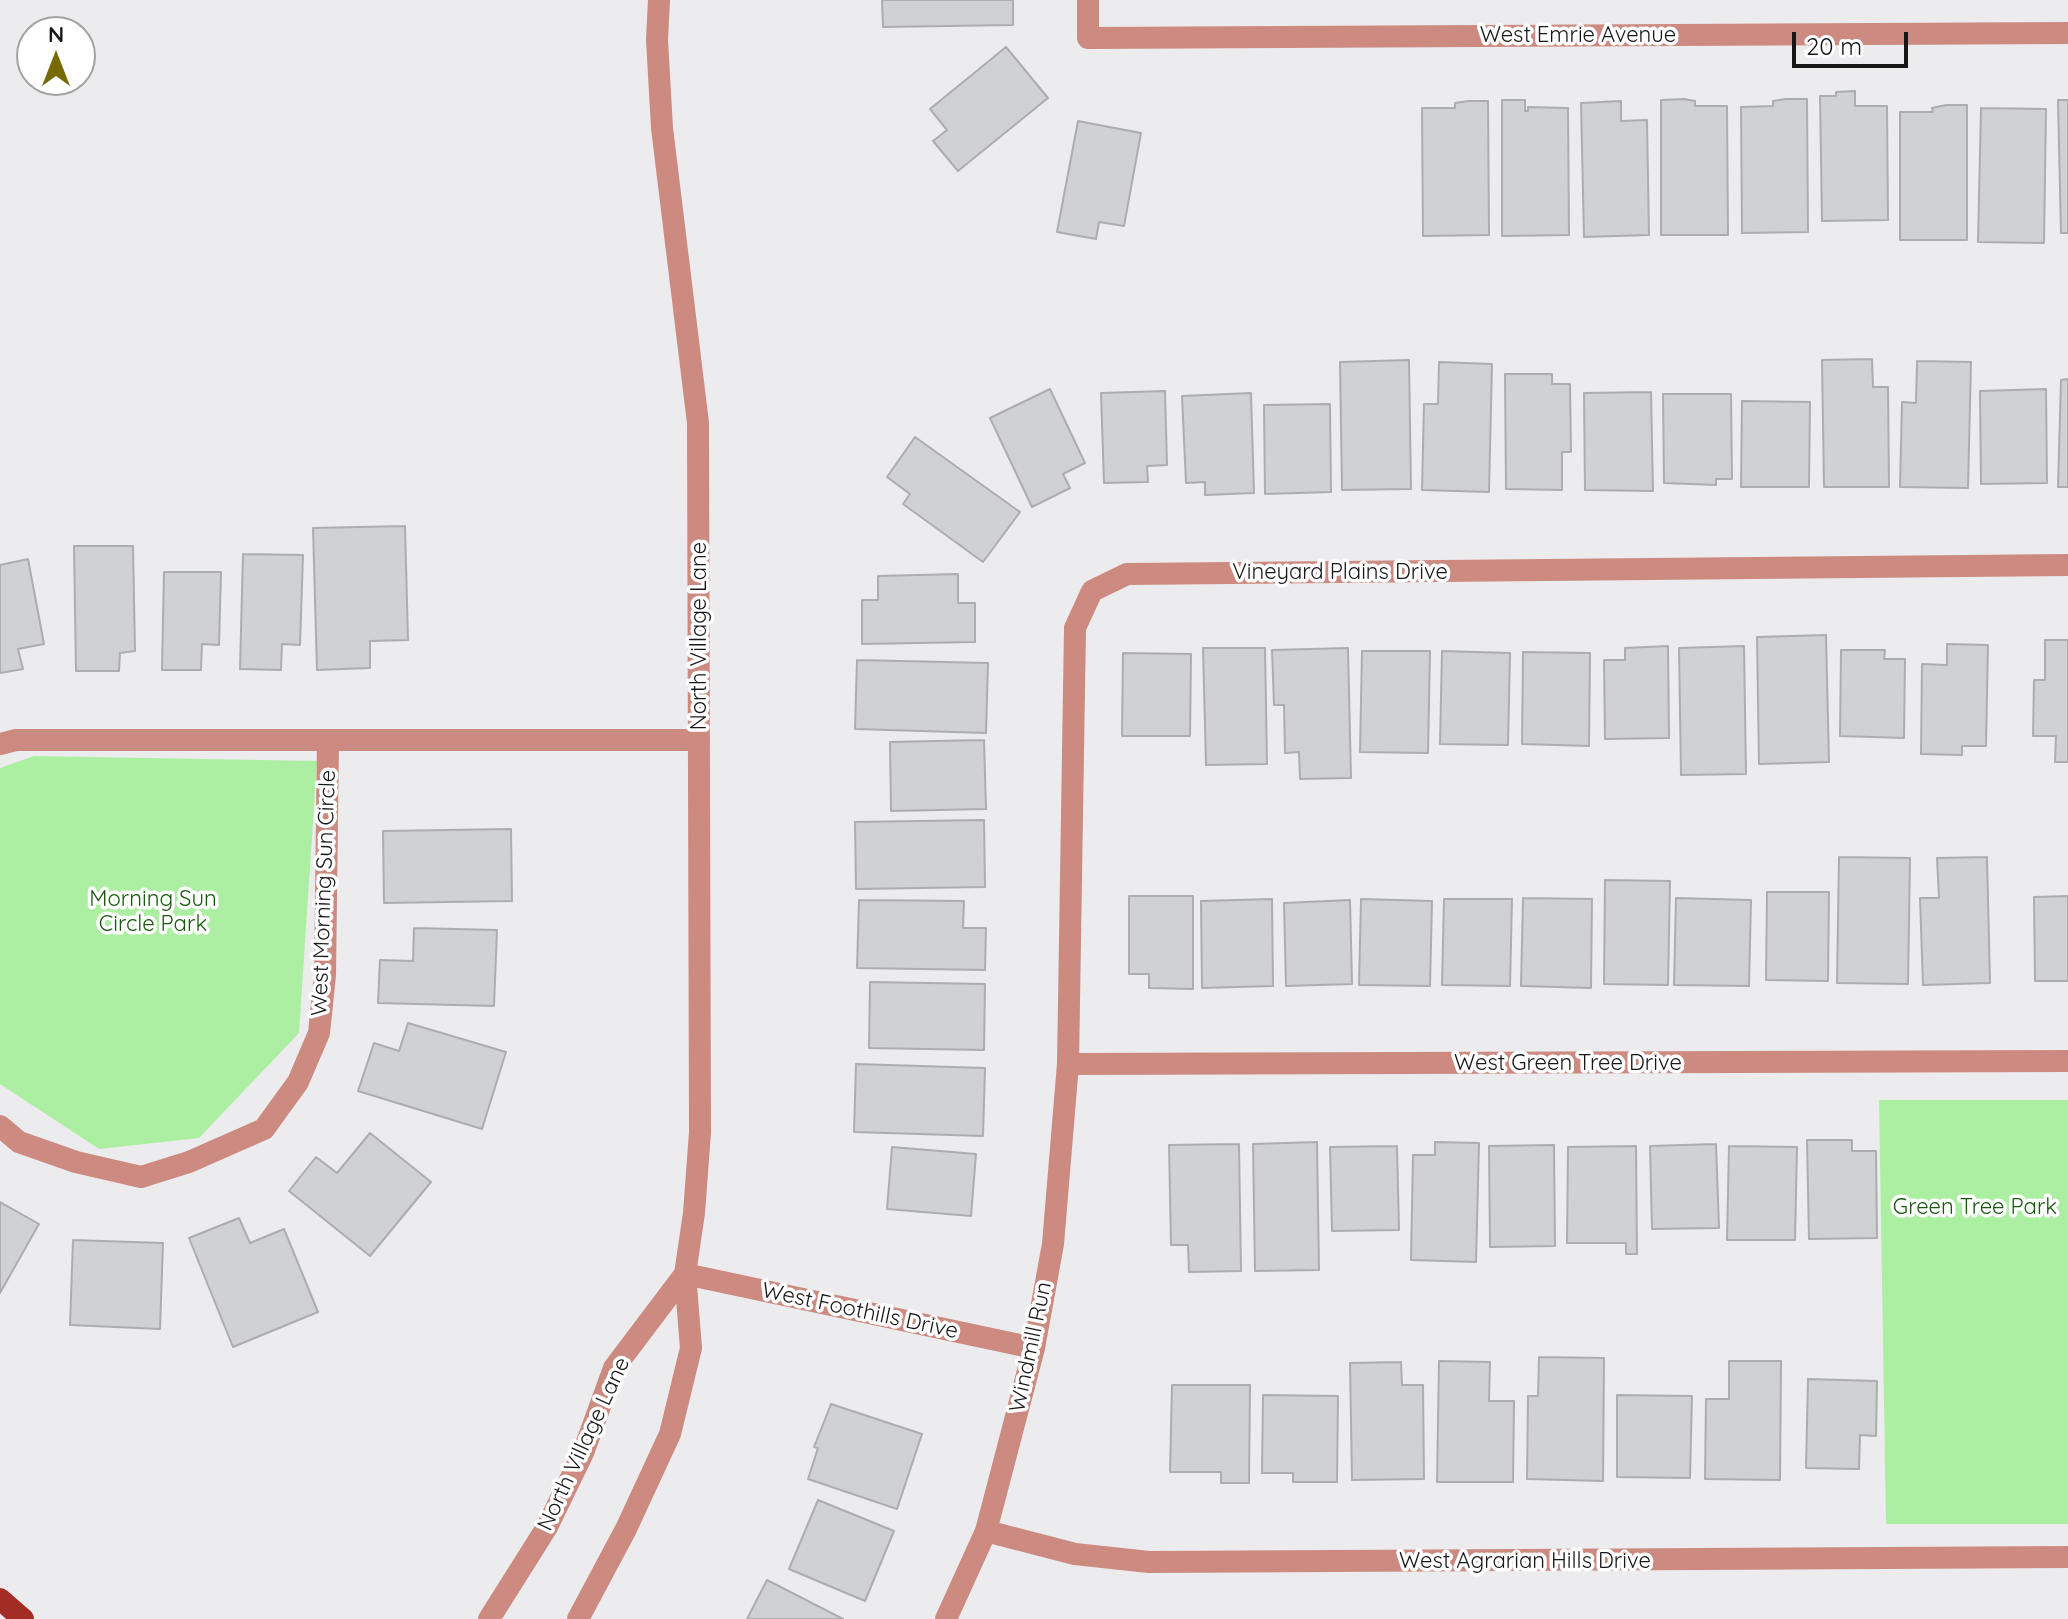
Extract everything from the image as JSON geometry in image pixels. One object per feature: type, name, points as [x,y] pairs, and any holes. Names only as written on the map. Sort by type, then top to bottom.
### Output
[{"type":"main road","points":[[0,1599],[23,1619]]},
{"type":"street","name":"North Village Lane","points":[[578,1619],[626,1529],[670,1434],[691,1348],[685,1274],[694,1213],[700,1132],[698,423],[662,128],[657,40],[659,0]]},
{"type":"street","name":"West Emrie Avenue","points":[[1088,0],[1088,38],[2068,33]]},
{"type":"street","name":"Vineyard Plains Drive","points":[[1068,1064],[1075,628],[1092,591],[1127,574],[2068,565]]},
{"type":"street","name":"West Morning Sun Circle","points":[[0,744],[16,740],[699,740]]},
{"type":"street","name":"West Morning Sun Circle","points":[[0,1126],[19,1142],[76,1162],[141,1177],[189,1162],[264,1129],[298,1082],[319,1033],[325,975],[328,740]]},
{"type":"street","name":"West Green Tree Drive","points":[[1068,1064],[2068,1061]]},
{"type":"street","name":"Windmill Run","points":[[946,1619],[986,1531],[1034,1348],[1053,1244],[1068,1064]]},
{"type":"street","name":"North Village Lane","points":[[489,1619],[547,1527],[583,1453],[614,1368],[685,1274]]},
{"type":"street","name":"West Foothills Drive","points":[[685,1274],[1034,1348]]},
{"type":"street","name":"West Agrarian Hills Drive","points":[[986,1531],[1075,1554],[1149,1562],[2068,1557]]},
{"type":"green space","name":"Morning Sun Circle Park","points":[[34,756],[317,761],[299,1033],[199,1138],[99,1149],[0,1084],[0,768]]},
{"type":"green space","name":"Green Tree Park","points":[[1879,1100],[2068,1100],[2068,1524],[1886,1524]]},
{"type":"building","points":[[882,0],[1013,0],[1013,25],[883,27]]},
{"type":"building","points":[[1006,47],[1048,98],[958,171],[933,141],[947,130],[930,109]]},
{"type":"building","points":[[1855,91],[1855,106],[1887,106],[1888,220],[1822,221],[1820,96]]},
{"type":"building","points":[[1807,99],[1808,232],[1742,233],[1741,107],[1773,106],[1773,101]]},
{"type":"building","points":[[1502,100],[1525,100],[1525,111],[1528,107],[1568,108],[1569,235],[1502,236]]},
{"type":"building","points":[[1661,100],[1695,101],[1695,106],[1727,106],[1728,235],[1661,235]]},
{"type":"building","points":[[2058,100],[2068,100],[2068,233],[2061,233]]},
{"type":"building","points":[[1488,101],[1489,235],[1423,236],[1422,108],[1455,108],[1455,103]]},
{"type":"building","points":[[1621,101],[1621,121],[1647,120],[1649,235],[1584,237],[1581,103]]},
{"type":"building","points":[[1967,105],[1967,240],[1900,240],[1900,112],[1933,112],[1932,108]]},
{"type":"building","points":[[1981,108],[2046,109],[2044,243],[1978,242]]},
{"type":"building","points":[[1078,121],[1141,133],[1124,226],[1099,222],[1096,239],[1057,232]]},
{"type":"building","points":[[1872,359],[1873,387],[1888,387],[1889,487],[1824,487],[1822,360]]},
{"type":"building","points":[[1409,360],[1411,489],[1342,490],[1340,362]]},
{"type":"building","points":[[1917,361],[1971,362],[1968,488],[1900,487],[1902,402],[1916,403]]},
{"type":"building","points":[[1439,362],[1492,364],[1489,492],[1422,490],[1424,404],[1438,404]]},
{"type":"building","points":[[1505,374],[1552,374],[1552,384],[1570,384],[1571,452],[1562,452],[1562,490],[1506,489]]},
{"type":"building","points":[[2068,379],[2068,487],[2058,487],[2061,380]]},
{"type":"building","points":[[1050,389],[1085,463],[1063,474],[1070,488],[1032,507],[990,418]]},
{"type":"building","points":[[2046,389],[2047,483],[1981,484],[1980,391]]},
{"type":"building","points":[[1165,391],[1167,465],[1147,466],[1148,482],[1104,483],[1101,393]]},
{"type":"building","points":[[1651,392],[1653,491],[1585,490],[1584,393]]},
{"type":"building","points":[[1251,393],[1254,493],[1205,495],[1205,482],[1186,483],[1182,396]]},
{"type":"building","points":[[1663,394],[1731,394],[1732,479],[1716,479],[1716,485],[1664,483]]},
{"type":"building","points":[[1742,401],[1810,402],[1809,487],[1741,487]]},
{"type":"building","points":[[1330,404],[1331,492],[1265,494],[1264,405]]},
{"type":"building","points":[[915,437],[1020,512],[983,562],[903,504],[910,494],[887,477]]},
{"type":"building","points":[[405,526],[408,640],[370,641],[370,668],[317,670],[313,528]]},
{"type":"building","points":[[74,546],[133,546],[135,651],[120,653],[119,671],[76,671]]},
{"type":"building","points":[[243,554],[303,555],[300,645],[282,644],[281,670],[240,669]]},
{"type":"building","points":[[28,559],[44,644],[18,649],[23,669],[0,673],[0,565]]},
{"type":"building","points":[[164,572],[221,572],[219,645],[202,644],[201,670],[162,670]]},
{"type":"building","points":[[958,574],[958,603],[975,603],[975,642],[862,644],[862,600],[878,600],[878,576]]},
{"type":"building","points":[[1826,635],[1829,762],[1759,764],[1757,637]]},
{"type":"building","points":[[2045,640],[2068,640],[2068,762],[2055,762],[2056,736],[2033,736],[2034,680],[2045,680]]},
{"type":"building","points":[[1947,644],[1988,645],[1986,746],[1962,746],[1962,755],[1921,754],[1922,664],[1947,665]]},
{"type":"building","points":[[1668,646],[1669,738],[1605,739],[1604,660],[1625,660],[1625,648]]},
{"type":"building","points":[[1744,646],[1746,774],[1681,775],[1679,648]]},
{"type":"building","points":[[1203,648],[1265,648],[1267,764],[1206,765]]},
{"type":"building","points":[[1348,648],[1351,778],[1300,779],[1299,752],[1285,753],[1284,705],[1274,705],[1272,650]]},
{"type":"building","points":[[1841,650],[1885,650],[1884,659],[1905,659],[1904,738],[1840,736]]},
{"type":"building","points":[[1362,651],[1430,651],[1428,753],[1360,752]]},
{"type":"building","points":[[1442,651],[1510,653],[1508,745],[1440,744]]},
{"type":"building","points":[[1523,652],[1590,653],[1589,746],[1522,744]]},
{"type":"building","points":[[1123,653],[1191,654],[1190,736],[1122,736]]},
{"type":"building","points":[[857,660],[988,663],[986,733],[855,729]]},
{"type":"building","points":[[984,740],[986,809],[891,811],[890,742]]},
{"type":"building","points":[[984,820],[985,887],[856,889],[855,822]]},
{"type":"building","points":[[511,829],[512,901],[384,903],[383,831]]},
{"type":"building","points":[[1839,857],[1910,858],[1908,984],[1837,983]]},
{"type":"building","points":[[1987,857],[1990,983],[1923,985],[1920,898],[1939,898],[1937,858]]},
{"type":"building","points":[[1605,880],[1670,881],[1668,985],[1604,984]]},
{"type":"building","points":[[1767,892],[1829,892],[1828,981],[1766,980]]},
{"type":"building","points":[[1129,896],[1193,896],[1193,989],[1149,988],[1149,974],[1129,974]]},
{"type":"building","points":[[2068,896],[2068,981],[2035,981],[2034,897]]},
{"type":"building","points":[[1523,898],[1592,899],[1591,988],[1521,986]]},
{"type":"building","points":[[1676,898],[1751,900],[1749,986],[1674,985]]},
{"type":"building","points":[[1272,899],[1273,986],[1202,988],[1201,901]]},
{"type":"building","points":[[1361,899],[1432,901],[1430,986],[1359,985]]},
{"type":"building","points":[[1444,899],[1512,899],[1510,986],[1442,985]]},
{"type":"building","points":[[859,900],[964,901],[963,928],[986,928],[985,970],[857,968]]},
{"type":"building","points":[[1350,900],[1352,984],[1286,986],[1284,903]]},
{"type":"building","points":[[414,928],[497,930],[494,1006],[378,1003],[380,960],[413,961]]},
{"type":"building","points":[[870,982],[985,984],[984,1050],[869,1048]]},
{"type":"building","points":[[408,1023],[506,1052],[482,1129],[358,1091],[374,1043],[399,1051]]},
{"type":"building","points":[[856,1064],[985,1068],[983,1136],[854,1132]]},
{"type":"building","points":[[370,1133],[431,1182],[370,1256],[289,1191],[316,1157],[337,1173]]},
{"type":"building","points":[[1807,1140],[1852,1140],[1852,1151],[1876,1151],[1877,1238],[1809,1239]]},
{"type":"building","points":[[1317,1142],[1319,1270],[1255,1271],[1253,1144]]},
{"type":"building","points":[[1435,1142],[1479,1143],[1476,1262],[1411,1260],[1413,1155],[1435,1155]]},
{"type":"building","points":[[1239,1144],[1241,1271],[1189,1272],[1188,1245],[1171,1245],[1169,1145]]},
{"type":"building","points":[[1716,1144],[1719,1228],[1652,1229],[1650,1146]]},
{"type":"building","points":[[1554,1145],[1555,1246],[1490,1247],[1489,1146]]},
{"type":"building","points":[[1397,1146],[1399,1230],[1332,1231],[1330,1147]]},
{"type":"building","points":[[1636,1146],[1637,1254],[1626,1254],[1626,1243],[1567,1243],[1568,1147]]},
{"type":"building","points":[[1729,1146],[1797,1147],[1795,1240],[1727,1240]]},
{"type":"building","points":[[892,1147],[976,1154],[971,1216],[887,1209]]},
{"type":"building","points":[[0,1202],[39,1224],[0,1293]]},
{"type":"building","points":[[239,1218],[250,1243],[284,1229],[318,1312],[233,1347],[189,1238]]},
{"type":"building","points":[[73,1240],[163,1243],[160,1329],[70,1325]]},
{"type":"building","points":[[1539,1357],[1604,1358],[1603,1481],[1527,1479],[1528,1396],[1538,1396]]},
{"type":"building","points":[[1439,1361],[1490,1362],[1489,1401],[1514,1401],[1513,1482],[1437,1482]]},
{"type":"building","points":[[1729,1361],[1781,1361],[1780,1480],[1705,1479],[1706,1399],[1729,1399]]},
{"type":"building","points":[[1401,1362],[1402,1385],[1423,1385],[1424,1479],[1352,1480],[1350,1363]]},
{"type":"building","points":[[1808,1379],[1877,1381],[1876,1436],[1860,1435],[1859,1469],[1806,1468]]},
{"type":"building","points":[[1172,1385],[1250,1385],[1249,1483],[1221,1483],[1221,1472],[1170,1472]]},
{"type":"building","points":[[1263,1395],[1338,1396],[1337,1482],[1293,1482],[1293,1473],[1262,1473]]},
{"type":"building","points":[[1617,1395],[1692,1396],[1690,1478],[1617,1477]]},
{"type":"building","points":[[831,1404],[922,1434],[897,1509],[808,1479],[818,1448],[814,1447]]},
{"type":"building","points":[[818,1500],[894,1531],[865,1601],[789,1569]]},
{"type":"building","points":[[767,1580],[843,1619],[747,1619]]}]
